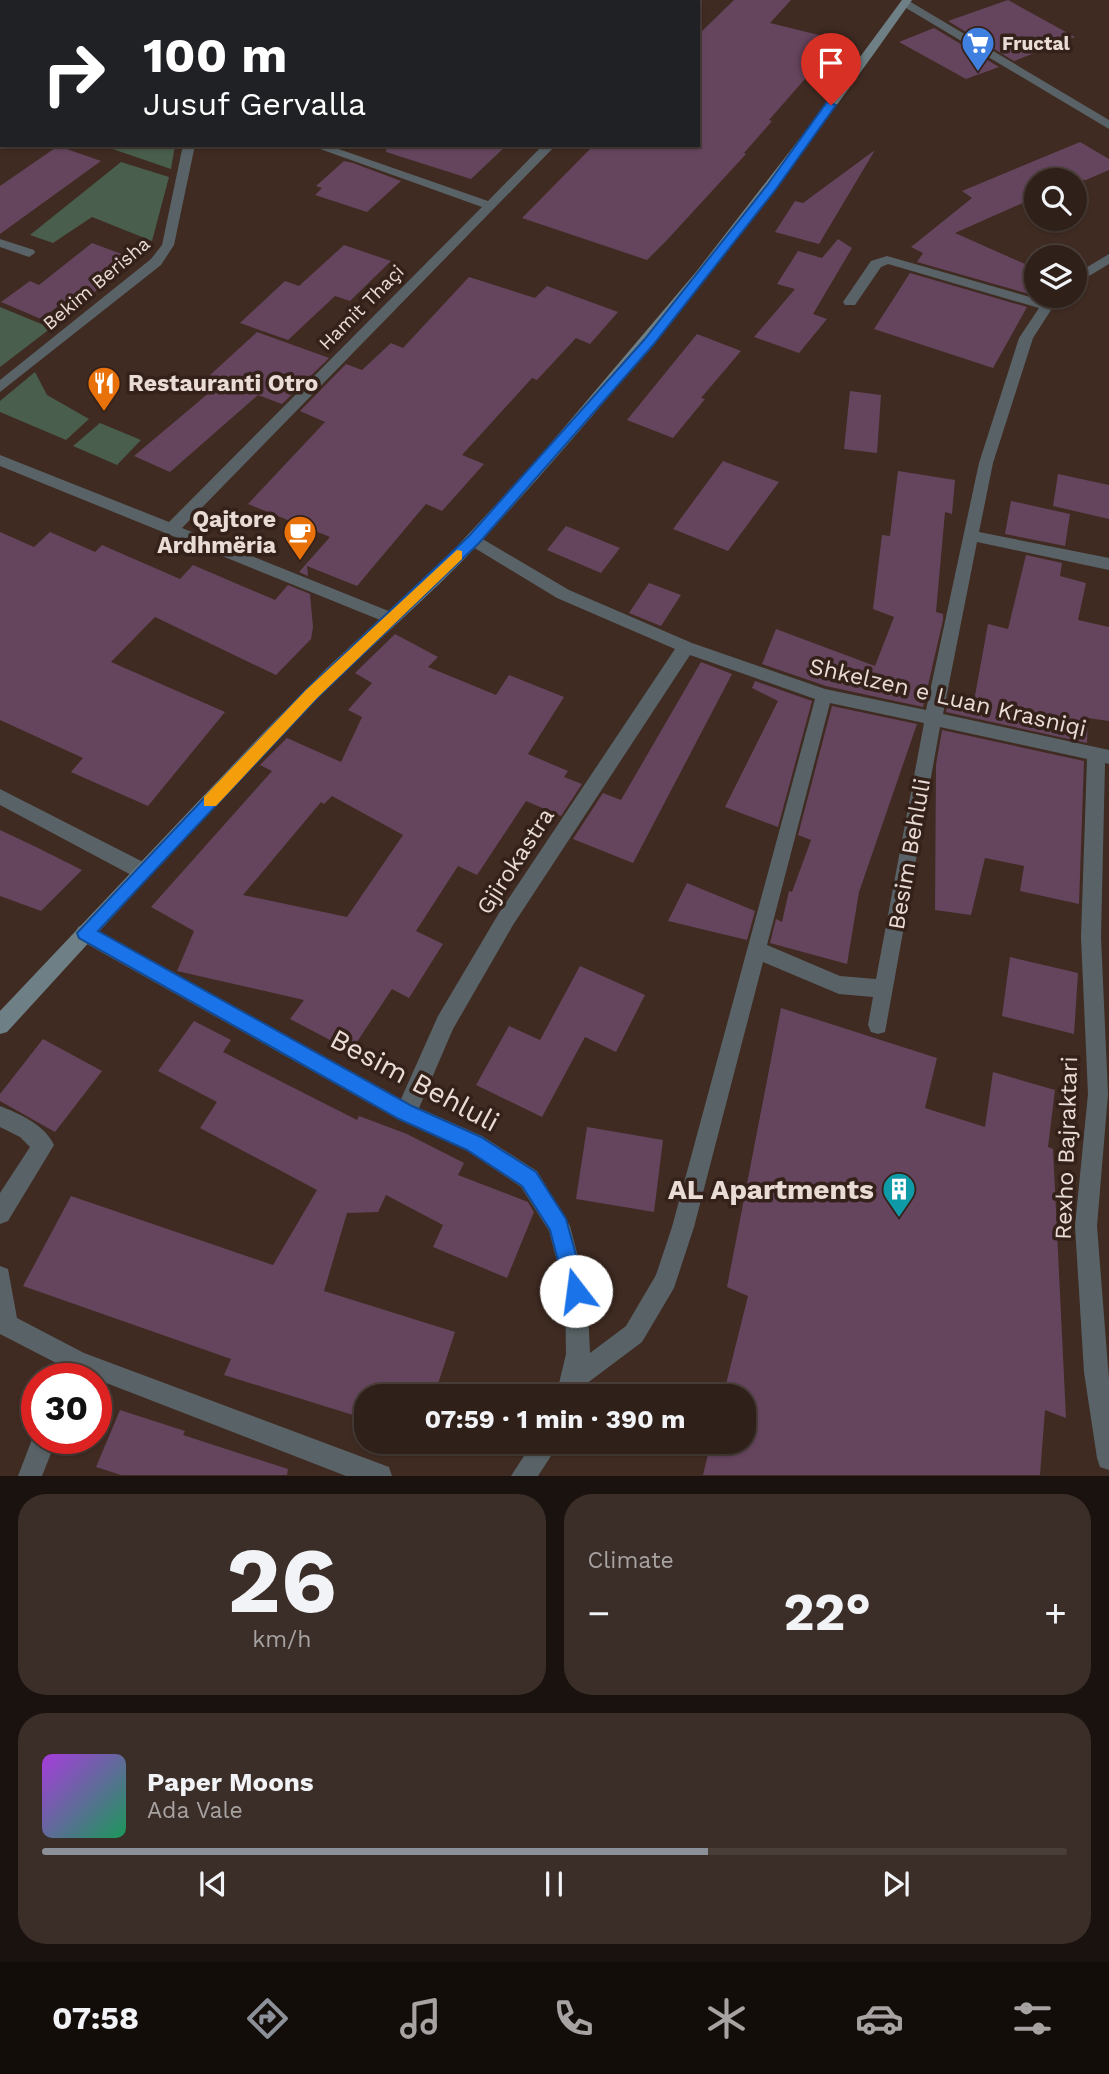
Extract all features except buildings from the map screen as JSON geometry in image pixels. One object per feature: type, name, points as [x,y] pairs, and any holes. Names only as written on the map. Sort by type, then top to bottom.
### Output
[{"type":"street","points":[[0,1025],[142,870],[390,618],[474,540],[649,343],[772,186],[906,1],[1109,125]]},
{"type":"street","name":"Bekim Berisha","points":[[0,387],[156,262],[168,246],[189,147]]},
{"type":"street","points":[[321,147],[491,206]]},
{"type":"street","name":"Hamit Thaçi","points":[[173,528],[548,147]]},
{"type":"street","points":[[0,243],[29,253]]},
{"type":"street","points":[[1087,272],[1109,258]]},
{"type":"street","points":[[850,302],[877,264],[887,260],[1024,294]]},
{"type":"street","name":"Besim Behluli","points":[[878,1025],[933,719],[986,463],[1009,383],[1026,338],[1046,308]]},
{"type":"street","points":[[0,460],[390,618]]},
{"type":"street","points":[[973,536],[1109,564]]},
{"type":"street","name":"Shkelzen e Luan Krasniqi","points":[[474,540],[563,594],[686,647],[824,695],[1103,756]]},
{"type":"street","name":"Gjirokastra","points":[[406,1113],[445,1023],[506,919],[686,647]]},
{"type":"street","name":"Besim Behluli","points":[[576,1384],[634,1334],[666,1280],[824,695]]},
{"type":"street","name":"Rexho Bajraktari","points":[[1103,756],[1091,937],[1098,1094],[1086,1226],[1096,1372],[1109,1458]]},
{"type":"street","points":[[0,796],[142,870]]},
{"type":"street","name":"Besim Behluli","points":[[85,933],[406,1113],[474,1143],[529,1179],[559,1226],[576,1291],[578,1354],[571,1384]]},
{"type":"street","points":[[757,950],[839,985],[885,989]]},
{"type":"street","points":[[0,1116],[27,1130],[43,1144],[0,1213]]},
{"type":"street","points":[[0,1277],[7,1325],[62,1363]]},
{"type":"street","points":[[112,1384],[380,1475]]},
{"type":"street","points":[[30,1475],[39,1454]]},
{"type":"street","points":[[523,1475],[539,1454]]},
{"type":"green space","points":[[107,147],[175,147],[171,169]]},
{"type":"green space","points":[[121,162],[169,177],[152,241],[92,217],[53,243],[30,235]]},
{"type":"green space","points":[[0,307],[51,328],[0,367]]},
{"type":"green space","points":[[35,372],[47,395],[89,419],[66,440],[0,412],[0,401]]},
{"type":"green space","points":[[100,423],[141,440],[117,465],[73,446]]},
{"type":"slow traffic","points":[[210,801],[312,694],[457,555]]},
{"type":"place","name":"Fructal","points":[[978,73]]},
{"type":"place","name":"Restauranti Otro","points":[[104,413]]},
{"type":"place","name":"Qajtore Ardhmëria","points":[[300,562]]},
{"type":"place","name":"AL Apartments","points":[[899,1219]]},
{"type":"route","points":[[576,1291],[559,1226],[529,1179],[474,1143],[406,1113],[254,1025],[85,933],[312,694],[474,540],[649,343],[772,186],[831,105]]}]
